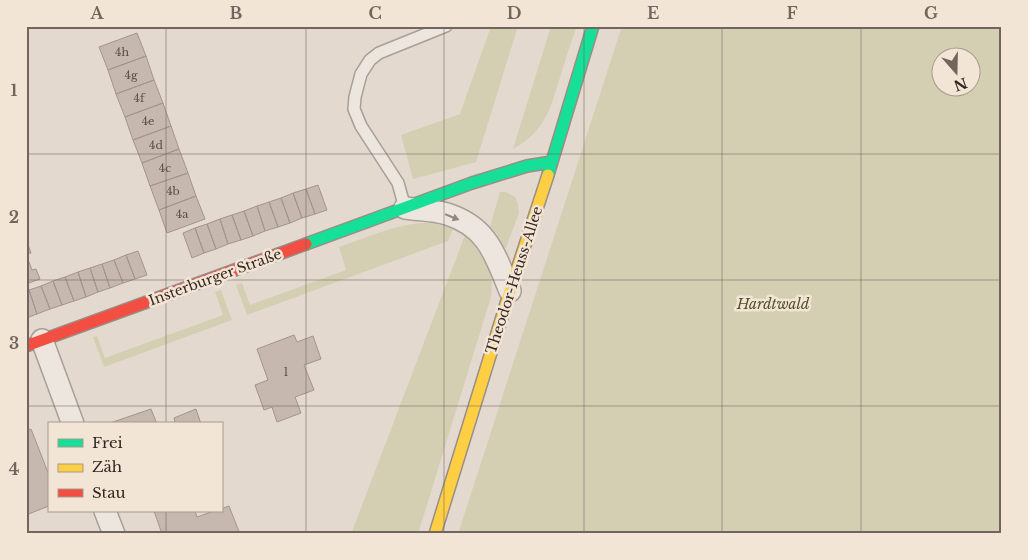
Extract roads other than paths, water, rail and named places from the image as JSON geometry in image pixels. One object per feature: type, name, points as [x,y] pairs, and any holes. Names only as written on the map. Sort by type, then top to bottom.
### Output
[{"type":"street","name":"Theodor-Heuss-Allee","points":[[434,534],[594,26]]},
{"type":"street","name":"Insterburger Straße","points":[[34,343],[499,174],[527,166],[552,162]]},
{"type":"street","name":"Insterburger Straße","points":[[405,208],[446,214],[474,227],[481,234],[495,256],[510,291]]},
{"type":"street","points":[[34,343],[72,422]]},
{"type":"street","points":[[105,512],[114,534]]},
{"type":"lane","points":[[405,208],[398,183],[361,126],[354,109],[355,97],[361,74],[370,60],[379,53],[446,26]]},
{"type":"park label","name":"Hardtwald","points":[[773,304]]}]
